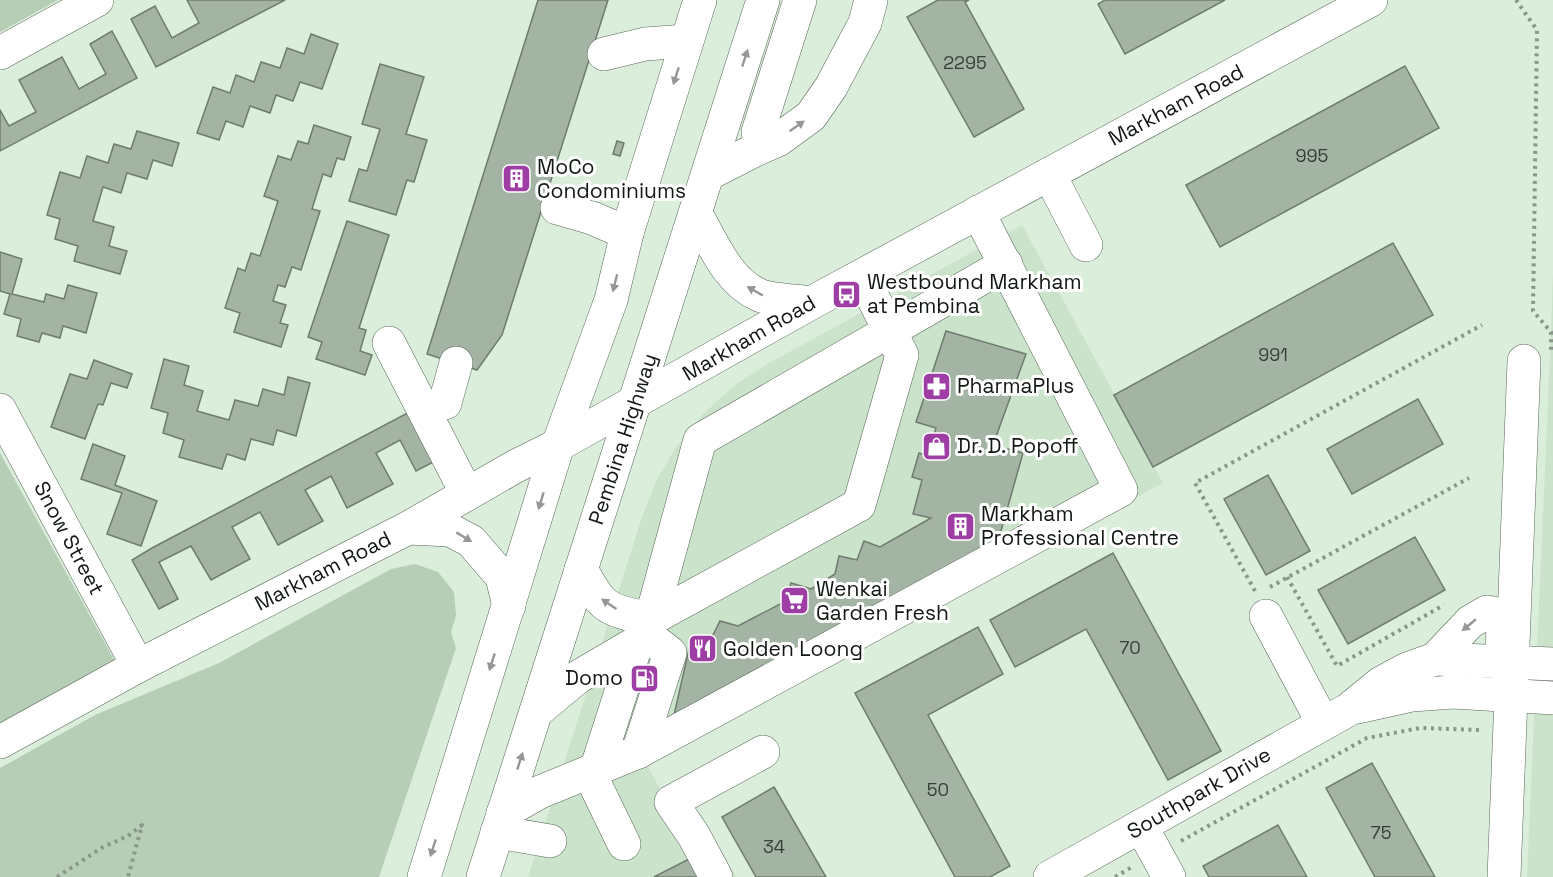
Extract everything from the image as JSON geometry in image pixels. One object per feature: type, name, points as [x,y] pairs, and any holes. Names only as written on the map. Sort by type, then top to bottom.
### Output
[{"type":"street","points":[[0,53],[97,0]]},
{"type":"street","points":[[424,877],[558,445],[611,300],[627,233],[700,0]]},
{"type":"street","name":"Pembina Highway","points":[[483,877],[763,0]]},
{"type":"street","points":[[759,132],[800,0]]},
{"type":"street","points":[[708,174],[778,140],[811,116],[831,87],[865,23],[871,0]]},
{"type":"street","name":"Markham Road","points":[[0,742],[138,666],[408,528],[811,303],[1371,0]]},
{"type":"street","points":[[604,54],[645,44],[687,41]]},
{"type":"street","points":[[1049,174],[1086,245]]},
{"type":"street","points":[[557,208],[592,218],[627,233]]},
{"type":"street","points":[[500,822],[540,792],[638,752],[1121,490],[978,212]]},
{"type":"street","points":[[696,214],[724,265],[736,279],[760,296],[811,303]]},
{"type":"street","points":[[624,844],[592,771],[645,632],[700,440],[1006,264]]},
{"type":"street","points":[[536,712],[578,677],[645,632],[859,505],[902,355],[862,276]]},
{"type":"street","points":[[389,343],[467,494]]},
{"type":"street","points":[[1453,692],[1486,683],[1507,662],[1524,361]]},
{"type":"street","points":[[445,403],[456,363]]},
{"type":"street","name":"Snow Street","points":[[0,410],[138,666]]},
{"type":"street","points":[[408,528],[450,530],[471,541],[502,577],[509,606]]},
{"type":"street","points":[[581,569],[606,606],[631,615],[645,632],[670,653],[638,752]]},
{"type":"street","points":[[1263,600],[1336,716]]},
{"type":"street","points":[[1435,659],[1470,622],[1487,612],[1497,614],[1502,623],[1511,695],[1504,877]]},
{"type":"street","name":"Southpark Drive","points":[[1050,877],[1085,868],[1141,826],[1336,716],[1381,683],[1407,669],[1435,659],[1553,664]]},
{"type":"street","name":"Southpark Drive","points":[[1336,716],[1412,695],[1453,692],[1553,698]]},
{"type":"street","points":[[716,877],[694,836],[671,802],[763,752]]},
{"type":"street","points":[[500,822],[550,841]]},
{"type":"street","points":[[1141,826],[1162,866]]},
{"type":"path","points":[[1469,478],[1287,577],[1263,600],[1195,483],[1482,325]]},
{"type":"path","points":[[1287,577],[1337,666],[1447,603]]},
{"type":"path","points":[[1114,877],[1162,866],[1367,738],[1420,728],[1510,731]]},
{"type":"path","points":[[57,877],[103,847],[128,836],[142,825],[128,877]]},
{"type":"shaded area","points":[[0,0],[58,0],[0,32]]},
{"type":"shaded area","points":[[1022,225],[1163,483],[647,765],[680,825],[701,814],[736,877],[528,877],[641,520],[656,481],[677,446],[703,414],[735,385],[769,363]]},
{"type":"shaded area","points":[[1553,270],[1553,877],[1527,877],[1551,332]]},
{"type":"shaded area","points":[[0,453],[116,663],[0,726]]},
{"type":"shaded area","points":[[415,564],[438,572],[454,592],[456,616],[451,632],[456,648],[379,877],[0,877],[0,768],[95,715],[219,663],[391,569]]},
{"type":"building","points":[[187,0],[285,0],[156,67],[131,19],[155,6],[172,38],[199,23]]},
{"type":"building","name":"MoCo Condominiums","points":[[538,0],[608,0],[502,335],[477,370],[427,354]]},
{"type":"building","points":[[938,0],[969,0],[965,2],[1024,109],[974,137],[907,17]]},
{"type":"building","points":[[1105,0],[1225,0],[1125,54],[1098,4]]},
{"type":"building","points":[[112,31],[137,78],[0,151],[0,110],[9,126],[36,112],[19,80],[62,57],[79,89],[106,74],[90,44]]},
{"type":"building","points":[[311,34],[338,44],[322,89],[300,82],[293,101],[276,95],[270,113],[250,106],[243,127],[226,121],[219,140],[197,133],[213,87],[230,93],[236,75],[254,82],[261,62],[280,68],[287,48],[304,54]]},
{"type":"building","points":[[380,64],[424,77],[406,134],[427,140],[414,182],[407,180],[396,215],[349,201],[359,169],[367,171],[380,129],[362,124]]},
{"type":"building","points":[[1405,66],[1439,128],[1220,247],[1186,185]]},
{"type":"building","points":[[314,125],[351,137],[344,160],[337,158],[331,177],[323,174],[312,209],[320,211],[301,270],[292,267],[285,287],[278,285],[273,301],[286,305],[280,323],[288,325],[281,347],[234,332],[240,313],[225,308],[238,268],[245,271],[251,253],[260,256],[278,201],[264,196],[278,156],[291,160],[298,141],[308,144]]},
{"type":"building","points":[[137,131],[179,143],[172,166],[153,160],[147,179],[127,173],[121,193],[103,187],[93,221],[114,227],[109,246],[127,251],[120,274],[74,261],[78,246],[55,239],[60,219],[47,215],[60,172],[80,178],[87,156],[108,163],[114,144],[131,149]]},
{"type":"building","points":[[617,141],[624,143],[620,156],[613,154]]},
{"type":"building","points":[[347,221],[389,235],[359,328],[366,330],[360,351],[372,355],[365,375],[316,359],[322,342],[308,337]]},
{"type":"building","points":[[1393,243],[1433,315],[1153,467],[1114,395]]},
{"type":"building","points":[[0,252],[22,259],[12,294],[44,302],[46,294],[64,299],[68,285],[97,293],[86,333],[63,326],[60,338],[42,333],[39,342],[17,336],[21,319],[4,314],[10,294],[0,291]]},
{"type":"building","name":"Markham Professional Centre","points":[[946,331],[1026,354],[993,445],[1023,453],[999,538],[986,534],[979,557],[674,715],[689,649],[710,641],[720,621],[738,626],[786,601],[791,583],[811,589],[835,574],[839,556],[857,560],[864,541],[880,547],[931,518],[913,514],[922,480],[912,477],[919,453],[928,456],[936,428],[916,422]]},
{"type":"building","points":[[164,359],[189,366],[184,385],[203,391],[197,411],[229,420],[235,400],[258,406],[263,389],[284,395],[288,377],[310,383],[296,436],[277,430],[273,445],[251,439],[245,460],[227,454],[222,469],[179,457],[184,440],[163,433],[168,413],[151,408]]},
{"type":"building","points":[[94,360],[132,374],[127,388],[111,383],[103,405],[98,404],[85,439],[51,427],[70,374],[87,379]]},
{"type":"building","points":[[1418,399],[1443,444],[1352,494],[1327,449]]},
{"type":"building","points":[[417,408],[443,457],[416,471],[400,440],[376,453],[393,484],[347,508],[331,476],[305,490],[323,521],[278,545],[260,512],[232,527],[250,559],[211,580],[191,546],[159,562],[178,599],[159,609],[132,560]]},
{"type":"building","points":[[93,444],[125,456],[115,485],[157,501],[141,546],[107,534],[122,493],[81,479]]},
{"type":"building","points":[[1268,475],[1310,551],[1266,575],[1224,499]]},
{"type":"building","points":[[1415,537],[1445,590],[1348,644],[1318,590]]},
{"type":"building","points":[[1113,553],[1221,751],[1168,780],[1086,629],[1015,667],[990,620]]},
{"type":"building","points":[[978,627],[1003,674],[928,715],[1010,866],[990,877],[955,877],[855,693]]},
{"type":"building","points":[[1372,763],[1435,877],[1375,877],[1326,788]]},
{"type":"building","points":[[774,787],[826,877],[756,877],[722,817]]},
{"type":"building","points":[[1278,825],[1307,877],[1209,877],[1203,866]]},
{"type":"building","points":[[689,859],[698,877],[654,877]]},
{"type":"place","name":"MoCo Condominiums","points":[[516,179]]},
{"type":"place","name":"Westbound Markham at Pembina","points":[[846,294]]},
{"type":"place","name":"PharmaPlus","points":[[936,386]]},
{"type":"place","name":"Dr. D. Popoff","points":[[936,446]]},
{"type":"place","name":"Markham Professional Centre","points":[[960,526]]},
{"type":"place","name":"Wenkai Garden Fresh","points":[[795,601]]},
{"type":"place","name":"Golden Loong","points":[[702,649]]},
{"type":"place","name":"Domo","points":[[644,678]]}]
